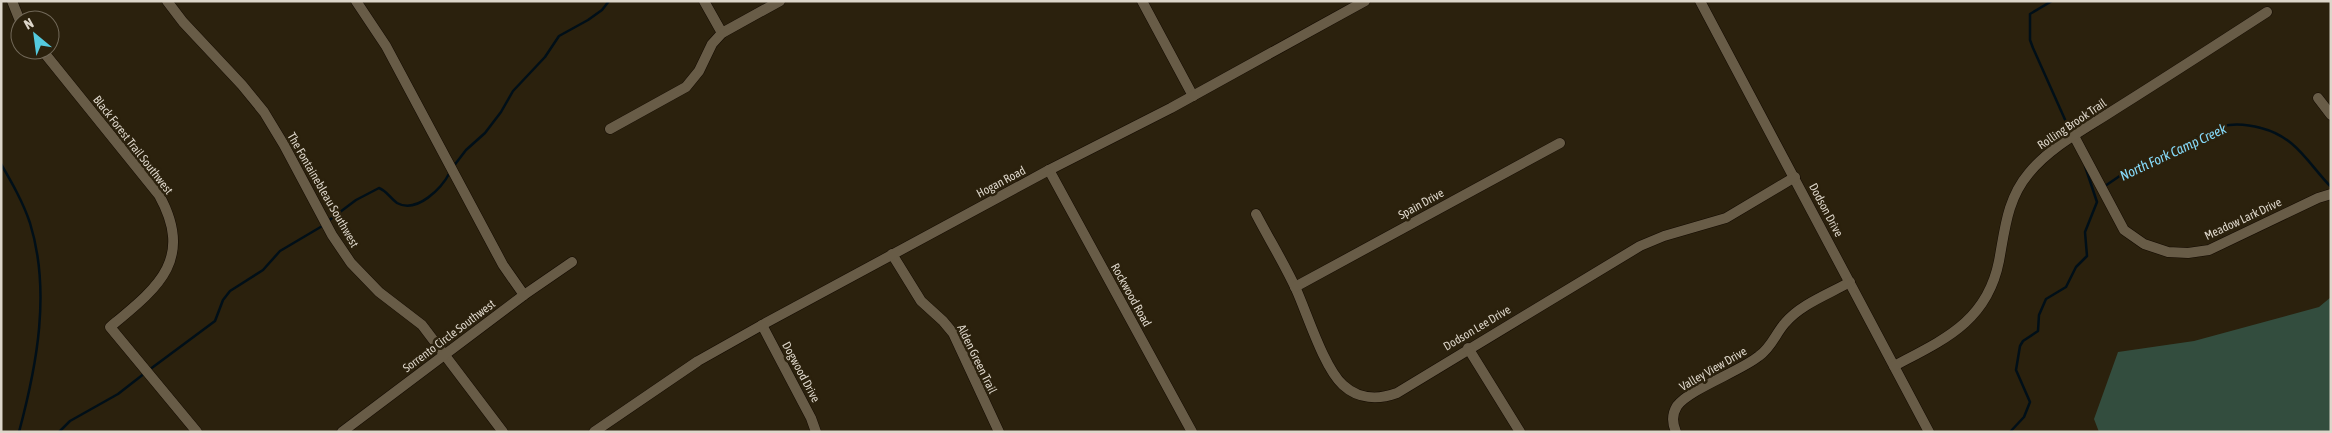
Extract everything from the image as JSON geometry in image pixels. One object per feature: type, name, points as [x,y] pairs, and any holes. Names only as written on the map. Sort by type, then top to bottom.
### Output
[{"type":"street","name":"The Fontainebleau Southwest","points":[[167,1],[183,22],[242,85],[264,112],[284,145],[332,235],[351,263],[379,292],[422,325],[504,431]]},
{"type":"street","points":[[704,1],[722,33]]},
{"type":"street","points":[[610,129],[686,87],[699,71],[712,44],[722,33],[780,1]]},
{"type":"street","points":[[1142,1],[1193,96]]},
{"type":"street","name":"Hogan Road","points":[[594,432],[698,361],[762,324],[1049,170],[1193,96],[1365,1]]},
{"type":"street","name":"Dodson Drive","points":[[1700,1],[1929,432]]},
{"type":"street","points":[[361,3],[503,264],[524,295]]},
{"type":"street","name":"Rolling Brook Trail","points":[[1894,366],[1963,326],[1986,298],[1995,277],[2005,219],[2018,190],[2040,161],[2074,136],[2267,12]]},
{"type":"street","name":"Black Forest Trail Southwest","points":[[50,60],[159,195],[168,211],[173,241],[172,254],[165,272],[149,294],[110,327],[197,432]]},
{"type":"street","points":[[2318,98],[2331,115]]},
{"type":"street","name":"Meadow Lark Drive","points":[[2074,136],[2124,230],[2144,244],[2168,252],[2188,253],[2209,250],[2318,198],[2331,194]]},
{"type":"street","name":"Spain Drive","points":[[1295,287],[1560,143]]},
{"type":"street","name":"Rockwood Road","points":[[1049,170],[1192,432]]},
{"type":"street","name":"Dodson Lee Drive","points":[[1256,214],[1295,287],[1318,342],[1335,375],[1343,385],[1356,394],[1374,398],[1397,393],[1468,348],[1640,246],[1664,236],[1726,218],[1795,177]]},
{"type":"street","name":"Alden Green Trail","points":[[892,254],[921,301],[943,321],[952,333],[999,432]]},
{"type":"street","name":"Sorrento Circle Southwest","points":[[342,432],[524,295],[572,262]]},
{"type":"street","name":"Valley View Drive","points":[[1676,432],[1673,422],[1674,413],[1678,405],[1685,399],[1760,356],[1770,346],[1784,323],[1796,312],[1850,282]]},
{"type":"street","name":"Dogwood Drive","points":[[762,324],[811,418],[816,432]]},
{"type":"street","points":[[1468,348],[1520,432]]},
{"type":"green space","points":[[2331,297],[2331,432],[2099,432],[2094,419],[2118,352],[2194,341],[2319,307]]},
{"type":"waterway","points":[[453,167],[466,150],[485,133],[501,112],[513,91],[545,57],[559,36],[588,20],[602,10],[609,1]]},
{"type":"waterway","points":[[2052,1],[2030,14],[2030,40],[2071,133]]},
{"type":"waterway","name":"North Fork Camp Creek","points":[[2105,186],[2127,171],[2222,126],[2237,124],[2273,132],[2292,144],[2331,187]]},
{"type":"waterway","points":[[1,164],[21,200],[30,223],[40,275],[39,328],[36,354],[26,407],[19,432]]},
{"type":"waterway","name":"North Fork Camp Creek","points":[[2010,432],[2024,417],[2030,402],[2016,370],[2020,346],[2023,341],[2038,331],[2039,315],[2046,299],[2066,287],[2076,267],[2087,256],[2085,232],[2097,202],[2085,166]]},
{"type":"waterway","points":[[328,221],[356,200],[379,188],[397,203],[413,205],[428,198],[435,192],[450,172]]},
{"type":"waterway","points":[[149,370],[215,321],[223,300],[230,291],[263,270],[280,251],[324,225]]},
{"type":"waterway","points":[[59,432],[70,421],[118,394],[145,373]]}]
